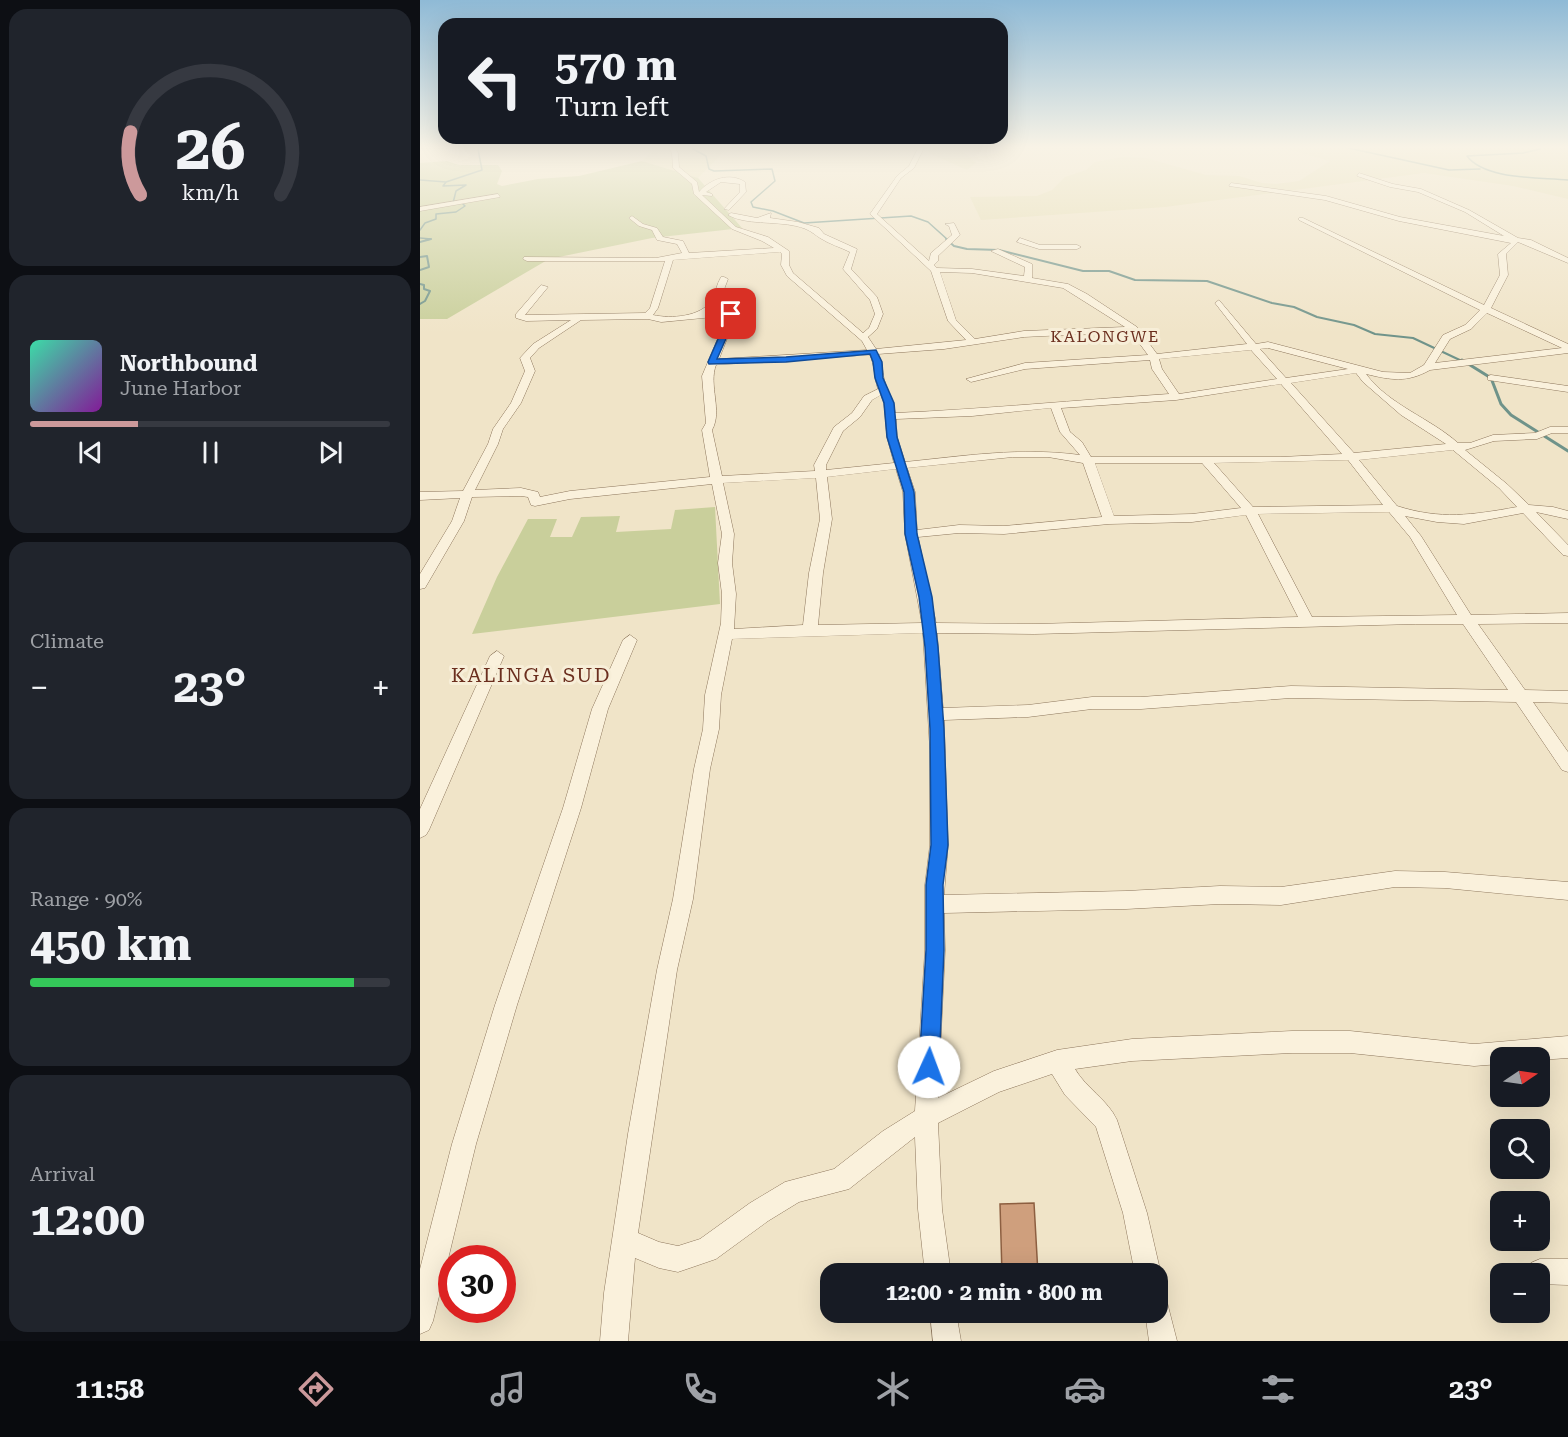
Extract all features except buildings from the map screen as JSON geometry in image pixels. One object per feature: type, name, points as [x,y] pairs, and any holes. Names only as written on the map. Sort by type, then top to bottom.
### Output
[{"type":"street","points":[[720,209],[735,224],[771,242],[787,255],[786,269],[862,338],[873,351],[878,362],[879,378],[889,403],[892,437],[909,492],[911,534],[921,569],[930,629],[936,714],[939,845],[934,904],[935,950],[926,1117],[930,1209],[937,1263]]},
{"type":"street","points":[[735,224],[736,209]]},
{"type":"street","points":[[877,209],[873,214],[932,267],[952,321],[958,330],[972,341]]},
{"type":"street","points":[[1368,209],[1397,218],[1528,242],[1568,261]]},
{"type":"street","points":[[1461,209],[1515,239]]},
{"type":"street","points":[[735,224],[753,231],[763,217]]},
{"type":"street","points":[[735,224],[763,217],[798,224],[816,230],[821,237],[854,251],[847,269],[874,299],[879,314],[873,329],[862,338]]},
{"type":"street","points":[[632,218],[641,225],[655,229],[660,238],[680,243],[687,255]]},
{"type":"street","points":[[1301,219],[1568,349]]},
{"type":"street","points":[[932,267],[934,255],[956,235],[952,224],[948,224]]},
{"type":"street","points":[[1428,367],[1446,337],[1468,327],[1486,309],[1504,275],[1502,254],[1514,244],[1515,239]]},
{"type":"street","points":[[1020,240],[1039,247],[1077,248]]},
{"type":"street","points":[[527,259],[604,261],[669,259],[687,255],[781,250]]},
{"type":"street","points":[[995,251],[1029,267],[1028,280]]},
{"type":"street","points":[[988,283],[1006,256]]},
{"type":"street","points":[[648,316],[654,308],[669,259]]},
{"type":"street","points":[[932,267],[996,274],[1065,286],[1134,329],[1154,357],[1157,369],[1176,397]]},
{"type":"street","points":[[701,315],[716,300],[724,279]]},
{"type":"street","points":[[544,286],[519,316],[526,318],[648,316],[661,319],[726,313],[732,316],[707,376],[711,423],[707,430],[728,534],[725,563],[729,594],[726,634],[714,688],[711,729],[702,769],[683,899],[667,970],[640,1134],[633,1196],[624,1240],[614,1341]]},
{"type":"street","points":[[1220,303],[1252,345],[1351,457],[1415,536],[1468,620],[1568,765]]},
{"type":"street","points":[[420,585],[458,521],[467,495],[493,444],[498,429],[516,403],[525,384],[530,371],[525,358],[527,354],[532,348],[557,334],[579,317]]},
{"type":"street","points":[[712,362],[786,360],[1041,333],[1134,329]]},
{"type":"street","points":[[971,379],[1024,366],[1154,357],[1252,345],[1278,345],[1303,356],[1348,364],[1359,370],[1397,377],[1412,376],[1428,367],[1568,349]]},
{"type":"street","points":[[890,416],[972,413],[1176,397],[1359,370]]},
{"type":"street","points":[[1359,370],[1366,380],[1405,413],[1445,437],[1474,464],[1503,486],[1568,552]]},
{"type":"street","points":[[1491,378],[1568,389]]},
{"type":"street","points":[[1515,382],[1568,399]]},
{"type":"street","points":[[810,630],[816,573],[826,519],[820,465],[833,435],[856,414],[868,398],[883,390]]},
{"type":"street","points":[[1055,406],[1065,432],[1078,444],[1088,460],[1109,520]]},
{"type":"street","points":[[420,496],[520,492],[534,495],[535,502],[570,495],[717,480],[820,474],[1032,453],[1088,460],[1157,459],[1207,462],[1351,457],[1471,446],[1496,438],[1540,436],[1550,430],[1566,433]]},
{"type":"street","points":[[1207,462],[1250,511],[1308,623]]},
{"type":"street","points":[[911,534],[959,529],[994,531],[1109,520],[1192,518],[1250,511],[1391,508],[1410,514],[1464,520],[1523,508],[1551,510],[1568,515]]},
{"type":"street","points":[[726,634],[810,630],[1008,627],[1034,629],[1416,619],[1568,618]]},
{"type":"street","points":[[420,1321],[465,1144],[506,1005],[572,808],[600,709],[630,640]]},
{"type":"street","points":[[420,830],[461,732],[497,656]]},
{"type":"street","points":[[936,714],[1028,711],[1092,703],[1141,703],[1291,692],[1384,696],[1419,693],[1568,698]]},
{"type":"street","points":[[934,904],[1281,896],[1395,879],[1445,880],[1568,891]]},
{"type":"street","points":[[624,1240],[659,1255],[678,1258],[707,1250],[759,1212],[794,1191],[840,1180],[891,1139],[926,1117],[993,1082],[1057,1061],[1132,1050],[1292,1042],[1350,1042],[1474,1055],[1568,1047]]},
{"type":"street","points":[[1057,1061],[1073,1087],[1105,1120],[1135,1213],[1146,1263]]},
{"type":"street","points":[[1550,1272],[1568,1272]]},
{"type":"street","points":[[944,1323],[946,1341]]},
{"type":"street","points":[[1160,1323],[1163,1341]]},
{"type":"shaded area","points":[[976,209],[1143,209],[981,220]]},
{"type":"green space","points":[[420,209],[725,209],[742,228],[652,238],[549,259],[447,319],[420,319]]},
{"type":"green space","points":[[715,507],[720,604],[472,634],[497,577],[528,519],[557,519],[550,537],[572,537],[581,517],[620,516],[616,532],[671,529],[675,510]]},
{"type":"waterway","points":[[420,230],[425,223],[436,219],[436,214],[456,212],[461,209]]},
{"type":"waterway","points":[[761,209],[804,223],[911,216],[928,222],[948,240]]},
{"type":"waterway","points":[[420,238],[431,239]]},
{"type":"waterway","points":[[420,242],[431,239]]},
{"type":"waterway","points":[[426,240],[431,239]]},
{"type":"waterway","points":[[946,239],[954,246],[967,249],[999,250],[1083,271],[1109,271],[1135,280],[1207,281],[1272,303],[1294,307],[1317,317],[1354,325],[1375,334],[1413,338],[1464,362]]},
{"type":"waterway","points":[[420,257],[427,256],[429,267],[420,270]]},
{"type":"waterway","points":[[420,284],[424,285],[424,289],[430,291],[425,301],[420,304]]},
{"type":"waterway","points":[[1462,360],[1491,378],[1501,404],[1511,415],[1568,451]]},
{"type":"district","name":"KALONGWE","points":[[1105,336]]},
{"type":"district","name":"KALINGA SUD","points":[[531,675]]},
{"type":"route","points":[[731,314],[712,362],[786,360],[873,351],[878,362],[879,378],[889,403],[892,437],[909,492],[911,534],[921,569],[930,629],[937,729],[939,845],[934,885],[935,950],[929,1067]]}]
